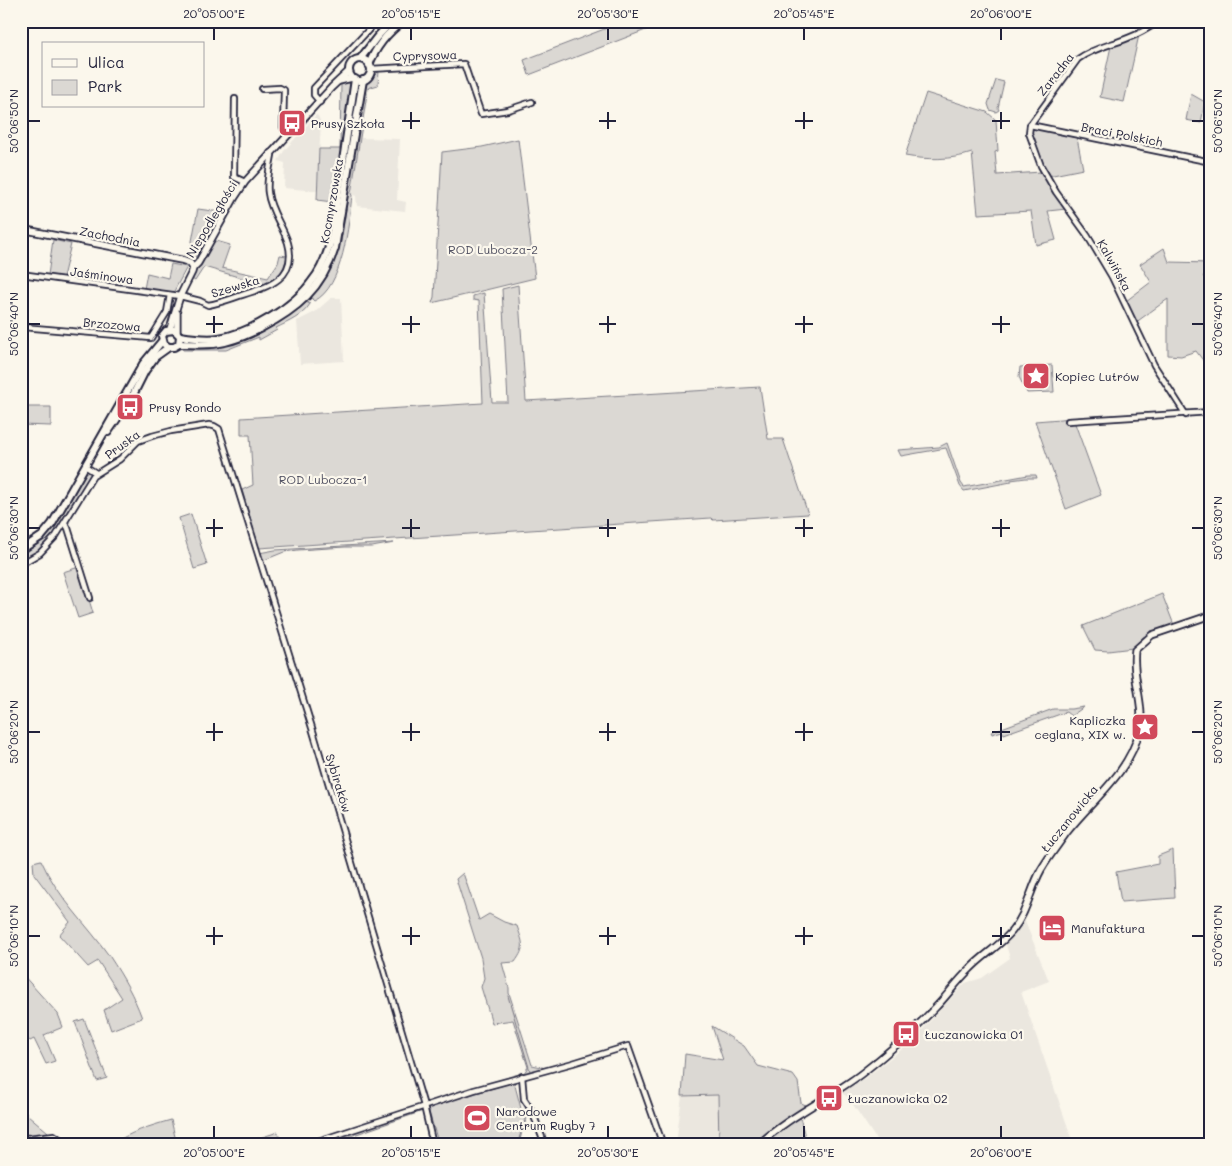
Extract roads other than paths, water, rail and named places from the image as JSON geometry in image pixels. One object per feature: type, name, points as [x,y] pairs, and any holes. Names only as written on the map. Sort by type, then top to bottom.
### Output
[{"type":"main road","points":[[392,21],[360,59],[353,62],[352,76],[363,80],[369,76],[370,67],[380,43],[403,21]]},
{"type":"main road","points":[[360,59],[365,61],[370,67]]},
{"type":"main road","name":"Kocmyrzowska","points":[[176,332],[209,339],[239,332],[284,308],[303,293],[312,282],[325,260],[332,236],[352,76]]},
{"type":"main road","name":"Kocmyrzowska","points":[[179,344],[214,344],[240,338],[289,312],[306,298],[319,282],[328,267],[335,248],[363,80]]},
{"type":"main road","points":[[21,550],[42,536],[52,524],[142,364],[162,341],[164,333],[176,332],[179,344],[174,347],[168,347],[145,370],[133,395],[96,447]]},
{"type":"main road","points":[[162,341],[168,347]]},
{"type":"street","points":[[320,102],[314,95],[314,88],[377,21]]},
{"type":"street","name":"Zaradna","points":[[1030,125],[1078,59],[1088,52],[1130,38],[1159,21]]},
{"type":"street","name":"Cyprysowa","points":[[370,67],[464,64],[481,114],[508,110],[532,102]]},
{"type":"street","name":"Niepodległości","points":[[176,332],[177,308],[180,296],[192,272],[192,268],[198,263],[235,196],[270,153],[337,82],[352,76]]},
{"type":"street","points":[[262,89],[280,88],[284,90],[283,127],[287,135]]},
{"type":"street","points":[[235,99],[234,176],[245,182]]},
{"type":"street","name":"Braci Polskich","points":[[1030,125],[1211,162]]},
{"type":"street","name":"Kalwińska","points":[[1030,125],[1029,133],[1041,166],[1060,198],[1087,234],[1112,276],[1154,365],[1186,415]]},
{"type":"street","name":"Szewska","points":[[180,296],[208,305],[214,304],[273,284],[285,273],[289,257],[289,245],[268,193],[268,178],[272,155],[270,153]]},
{"type":"street","name":"Zachodnia","points":[[21,229],[181,260],[190,263],[192,268]]},
{"type":"street","name":"Jaśminowa","points":[[21,274],[180,296]]},
{"type":"street","name":"Brzozowa","points":[[23,327],[151,338],[167,312],[170,295]]},
{"type":"street","points":[[1068,421],[1211,412]]},
{"type":"street","name":"Pruska","points":[[21,564],[34,557],[50,544],[96,472],[120,460],[138,441],[171,431],[209,425],[219,429]]},
{"type":"street","name":"Sybiraków","points":[[219,429],[316,740],[434,1145]]},
{"type":"street","points":[[85,466],[96,472]]},
{"type":"street","points":[[65,523],[90,598]]},
{"type":"street","name":"Łuczanowicka","points":[[758,1145],[799,1114],[879,1060],[929,1014],[969,969],[1011,932],[1022,917],[1041,870],[1052,853],[1073,824],[1123,768],[1136,744],[1142,715],[1134,670],[1135,650],[1152,635],[1211,615]]},
{"type":"street","points":[[306,1145],[424,1106],[628,1046],[663,1145]]},
{"type":"street","points":[[522,1076],[524,1099],[532,1111],[545,1145]]},
{"type":"street","points":[[21,1137],[54,1135],[68,1145]]},
{"type":"waterway","points":[[294,135],[311,117]]},
{"type":"waterway","points":[[508,996],[530,1071]]},
{"type":"waterway","points":[[882,1053],[898,1039]]},
{"type":"waterway","points":[[856,1073],[879,1056]]},
{"type":"waterway","points":[[803,1108],[850,1077]]},
{"type":"waterway","points":[[517,1145],[527,1114],[527,1107]]},
{"type":"place","name":"Prusy Szkoła","points":[[292,123]]},
{"type":"place","name":"Kopiec Lutrów","points":[[1036,376]]},
{"type":"place","name":"Prusy Rondo","points":[[130,407]]},
{"type":"place","name":"Kapliczka ceglana, XIX w.","points":[[1145,727]]},
{"type":"place","name":"Manufaktura","points":[[1052,928]]},
{"type":"place","name":"Łuczanowicka 01","points":[[906,1034]]},
{"type":"place","name":"Łuczanowicka 02","points":[[829,1098]]},
{"type":"place","name":"Narodowe Centrum Rugby 7","points":[[477,1118]]},
{"type":"park label","name":"ROD Lubocza-2","points":[[493,249]]},
{"type":"park label","name":"ROD Lubocza-1","points":[[323,479]]}]
